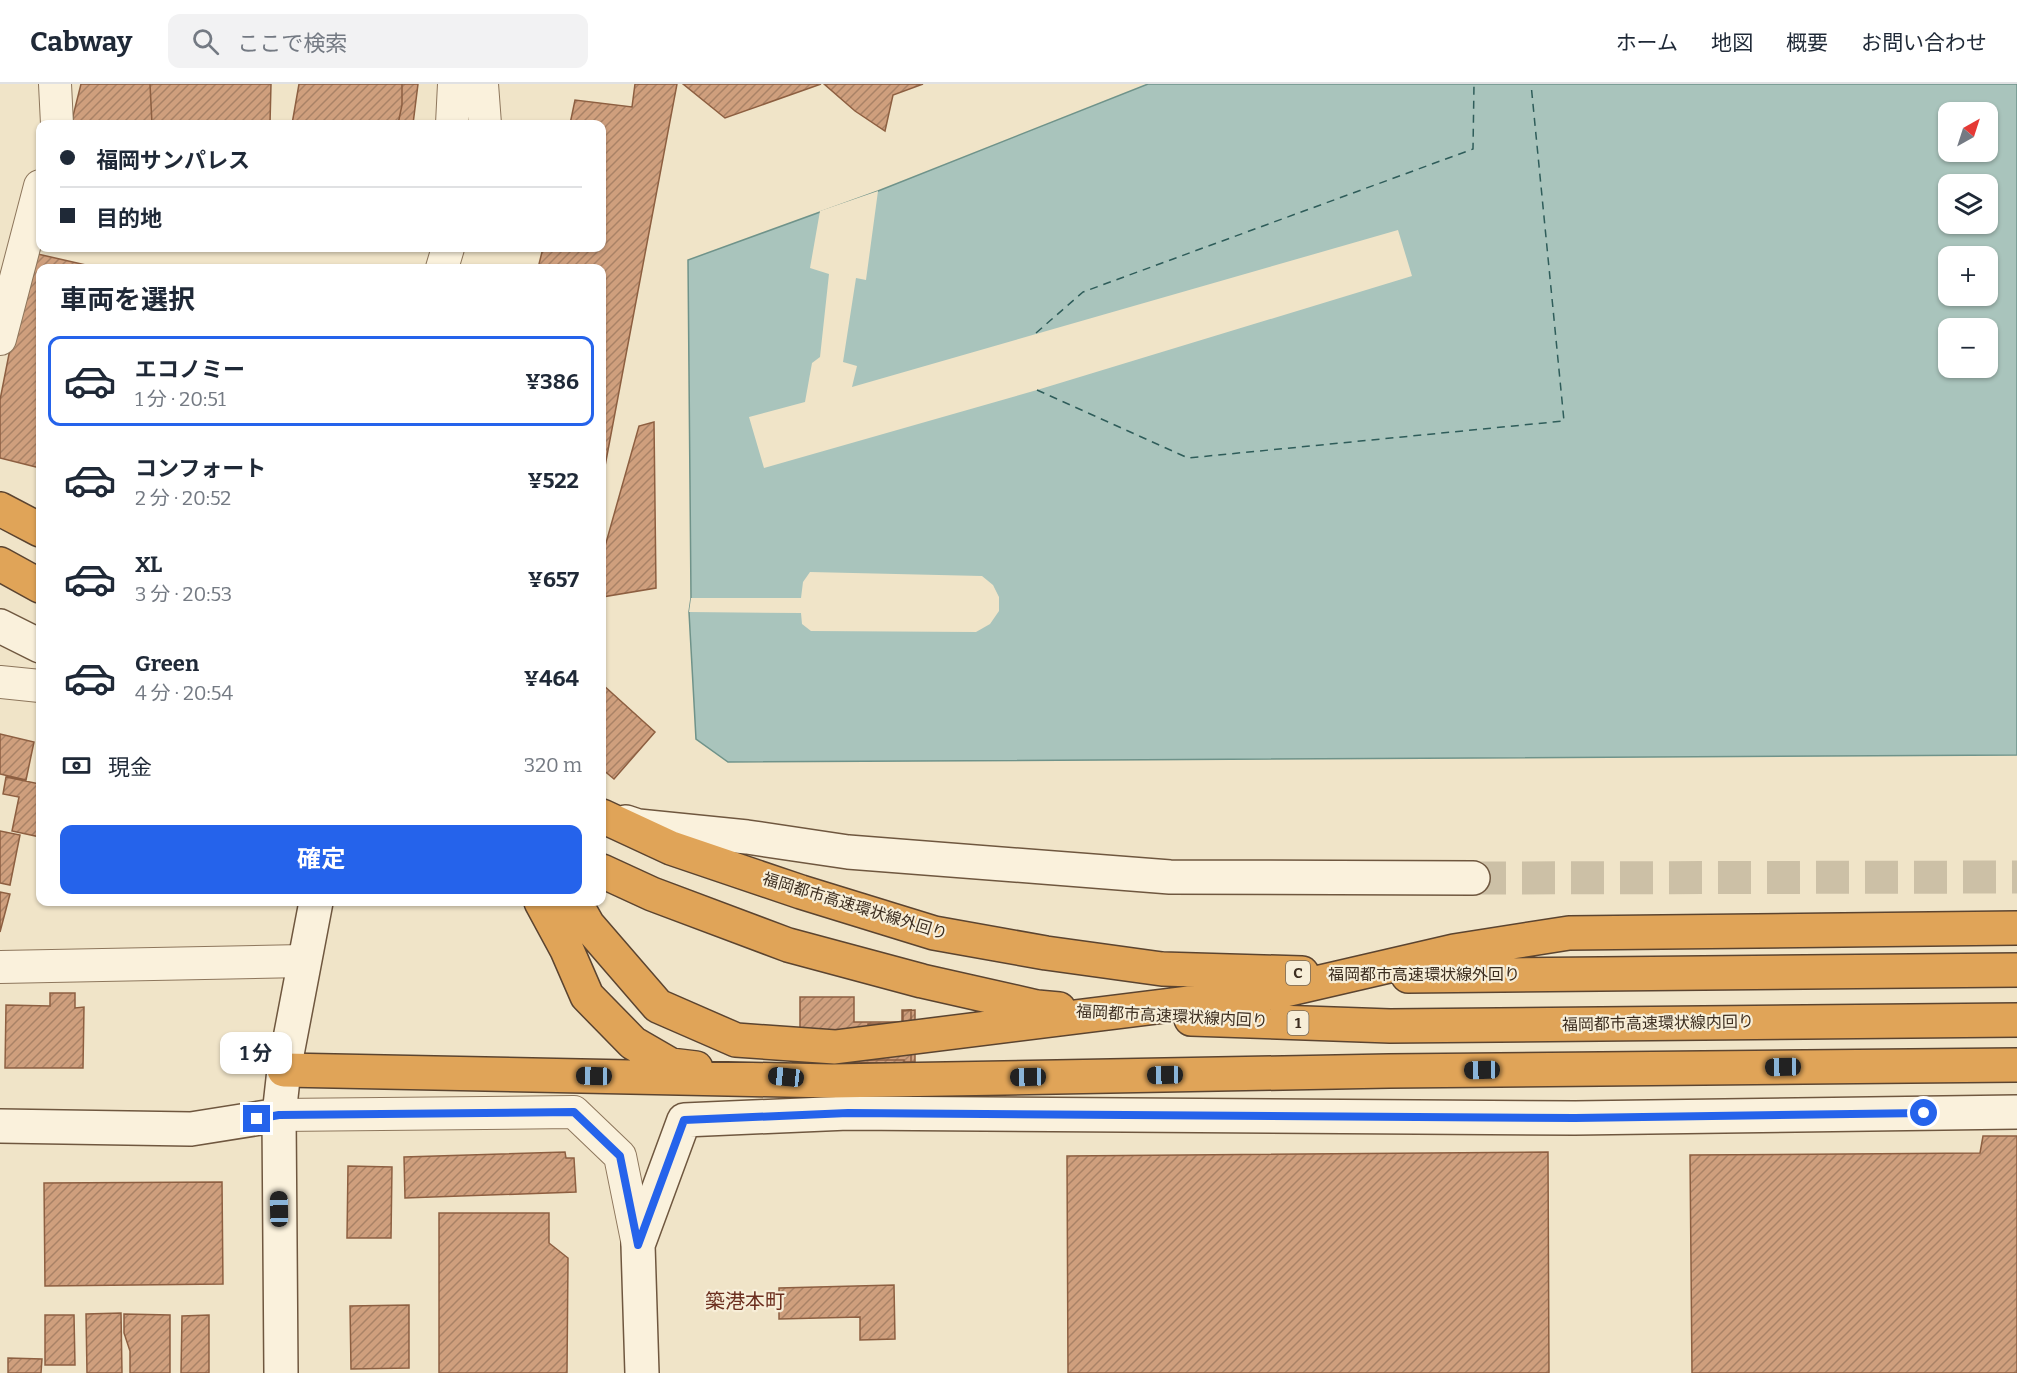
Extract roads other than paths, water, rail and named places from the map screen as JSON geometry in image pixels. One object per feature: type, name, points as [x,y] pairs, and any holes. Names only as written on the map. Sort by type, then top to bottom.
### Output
[{"type":"highway","points":[[0,509],[36,528]]},
{"type":"highway","points":[[0,564],[36,584]]},
{"type":"highway","name":"福岡都市高速環状線外回り","points":[[606,817],[671,848],[933,933],[1046,953],[1162,969],[1392,976],[2017,970]]},
{"type":"highway","name":"福岡都市高速環状線内回り","points":[[606,872],[652,894],[788,945],[922,981],[1037,1007],[1152,1018],[1390,1026],[2017,1020]]},
{"type":"highway","points":[[543,906],[567,950],[587,996],[633,1043],[671,1065],[832,1081]]},
{"type":"highway","points":[[577,906],[588,925],[658,1006],[736,1040],[836,1047],[1277,992],[1454,951],[1569,933],[2017,928]]},
{"type":"highway","points":[[284,1070],[832,1081],[1389,1071],[2017,1065]]},
{"type":"street","points":[[55,84],[57,120]]},
{"type":"street","points":[[452,120],[454,84]]},
{"type":"street","points":[[482,84],[485,120]]},
{"type":"street","points":[[0,339],[36,201]]},
{"type":"street","points":[[0,522],[36,540]]},
{"type":"street","points":[[0,626],[36,644]]},
{"type":"street","points":[[0,682],[36,686]]},
{"type":"street","points":[[606,816],[638,826],[747,837],[848,852],[1170,877],[1473,878]]},
{"type":"street","points":[[281,1373],[279,1115],[284,1070],[315,906]]},
{"type":"street","points":[[0,967],[303,961]]},
{"type":"street","points":[[0,1126],[191,1129],[279,1115],[574,1112],[620,1156],[638,1245],[642,1373]]},
{"type":"street","points":[[638,1245],[684,1120],[848,1113],[1575,1118],[2017,1112]]},
{"type":"water","points":[[1148,84],[2017,84],[2017,755],[728,762],[696,739],[689,612],[691,598],[688,260],[878,191]]},
{"type":"tunnel","points":[[1473,878],[2017,877]]},
{"type":"district","name":"築港本町","points":[[745,1301]]}]
